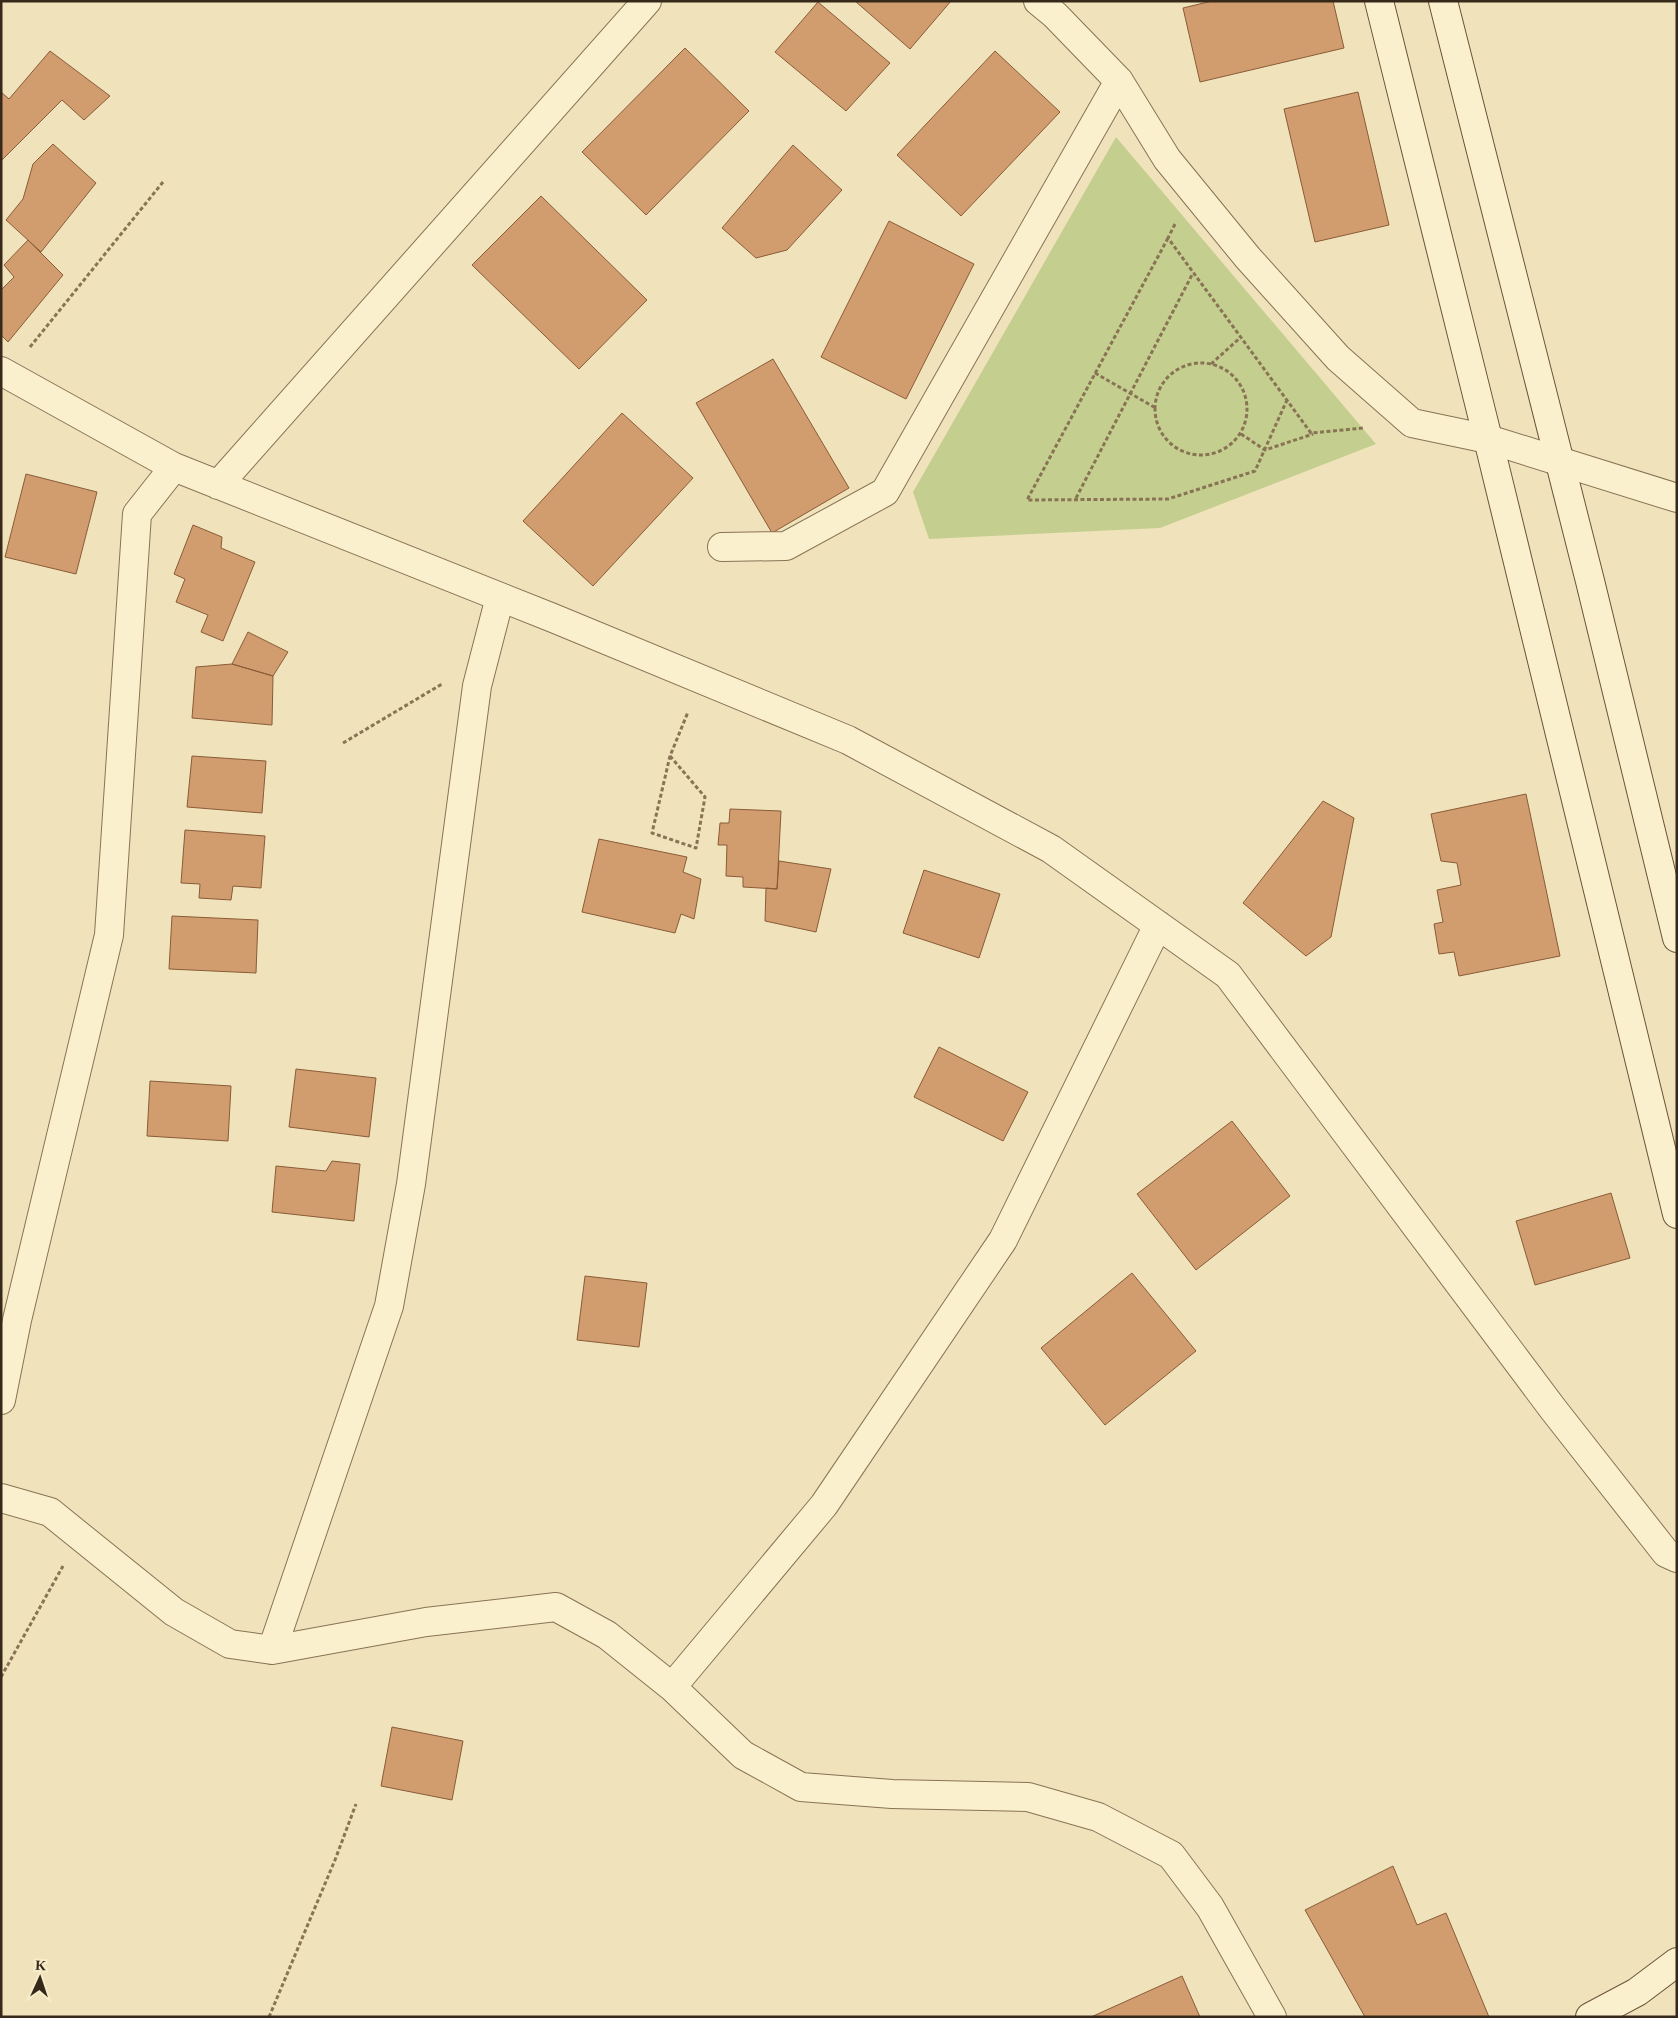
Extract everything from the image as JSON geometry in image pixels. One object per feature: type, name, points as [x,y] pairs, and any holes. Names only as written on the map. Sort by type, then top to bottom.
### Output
[{"type":"street","points":[[218,485],[647,1]]},
{"type":"street","points":[[1038,1],[1055,15],[1119,81],[1167,159],[1248,258],[1338,358],[1412,423],[1488,439],[1677,498]]},
{"type":"street","points":[[1380,1],[1677,1214]]},
{"type":"street","points":[[1444,1],[1677,938]]},
{"type":"street","points":[[722,547],[786,546],[885,492],[1119,81]]},
{"type":"street","points":[[4,372],[174,467],[500,597],[848,740],[1050,848],[1228,975],[1553,1409],[1666,1553],[1677,1558]]},
{"type":"street","points":[[1,1400],[18,1320],[109,935],[137,514],[174,467]]},
{"type":"street","points":[[272,1650],[389,1306],[410,1184],[475,696],[500,597]]},
{"type":"street","points":[[672,1687],[824,1504],[1003,1240],[1158,926]]},
{"type":"street","points":[[1,1498],[50,1512],[174,1612],[230,1644],[272,1650],[426,1622],[556,1607],[607,1635],[672,1687],[743,1755],[800,1787],[892,1794],[1028,1797],[1098,1817],[1171,1855],[1210,1907],[1272,2017]]},
{"type":"street","points":[[1590,2017],[1637,1992],[1677,1962]]},
{"type":"path","points":[[4,372],[163,182]]},
{"type":"path","points":[[1191,189],[1168,238],[1027,500],[1076,498],[1168,499],[1255,471],[1288,400]]},
{"type":"path","points":[[1168,238],[1311,433],[1412,423]]},
{"type":"path","points":[[1076,498],[1193,273]]},
{"type":"path","points":[[1210,364],[1241,337]]},
{"type":"path","points":[[1205,362],[1210,364],[1220,366],[1234,376],[1243,388],[1247,411],[1240,434],[1229,446],[1216,453],[1200,455],[1185,452],[1172,446],[1162,435],[1156,421],[1154,406],[1157,392],[1164,379],[1176,369],[1190,364],[1205,362]]},
{"type":"path","points":[[1095,373],[1154,406]]},
{"type":"path","points":[[1265,450],[1320,432]]},
{"type":"path","points":[[1240,434],[1265,450]]},
{"type":"path","points":[[343,743],[483,659]]},
{"type":"path","points":[[670,756],[705,797],[696,848],[652,833],[670,756],[701,679]]},
{"type":"path","points":[[1,1677],[79,1536]]},
{"type":"path","points":[[269,2017],[335,1860],[356,1804]]},
{"type":"green space","points":[[1116,137],[1376,444],[1160,528],[929,539],[913,492]]},
{"type":"building","points":[[855,1],[951,1],[910,49]]},
{"type":"building","points":[[1212,1],[1333,1],[1344,48],[1200,82],[1183,8]]},
{"type":"building","points":[[818,2],[890,63],[846,111],[775,52]]},
{"type":"building","points":[[685,48],[749,111],[646,215],[582,152]]},
{"type":"building","points":[[50,51],[110,96],[84,120],[62,100],[1,161],[1,92],[9,99]]},
{"type":"building","points":[[995,51],[1060,112],[961,216],[897,155]]},
{"type":"building","points":[[1358,92],[1389,225],[1315,242],[1284,109]]},
{"type":"building","points":[[53,144],[96,183],[41,252],[6,220],[23,199],[33,164]]},
{"type":"building","points":[[793,145],[842,190],[787,250],[756,258],[722,228]]},
{"type":"building","points":[[541,196],[647,300],[579,369],[472,265]]},
{"type":"building","points":[[889,221],[974,264],[906,399],[821,357]]},
{"type":"building","points":[[28,240],[63,275],[8,342],[1,335],[1,290],[14,277],[4,265]]},
{"type":"building","points":[[773,359],[849,488],[772,533],[696,403]]},
{"type":"building","points":[[622,413],[693,478],[593,586],[523,521]]},
{"type":"building","points":[[26,474],[97,492],[76,574],[5,557]]},
{"type":"building","points":[[193,525],[222,537],[221,548],[255,562],[223,641],[201,632],[208,615],[176,602],[185,579],[174,574]]},
{"type":"building","points":[[248,632],[288,652],[273,676],[232,664]]},
{"type":"building","points":[[232,664],[273,676],[272,725],[192,718],[196,667]]},
{"type":"building","points":[[192,756],[266,761],[262,813],[187,807]]},
{"type":"building","points":[[1526,794],[1560,956],[1459,976],[1454,952],[1439,954],[1434,924],[1443,922],[1437,890],[1461,885],[1457,863],[1441,861],[1431,814]]},
{"type":"building","points":[[1323,801],[1354,818],[1331,937],[1306,956],[1243,903]]},
{"type":"building","points":[[730,809],[781,811],[777,889],[743,887],[743,877],[726,876],[727,845],[718,845],[720,823],[729,823]]},
{"type":"building","points":[[185,830],[265,836],[261,888],[233,886],[231,900],[199,898],[200,884],[181,883]]},
{"type":"building","points":[[599,839],[687,857],[683,872],[701,879],[694,919],[681,914],[675,933],[582,912]]},
{"type":"building","points":[[779,861],[831,869],[816,932],[765,921],[766,888],[777,889]]},
{"type":"building","points":[[924,870],[1000,894],[979,958],[903,933]]},
{"type":"building","points":[[172,916],[258,920],[256,973],[169,969]]},
{"type":"building","points":[[939,1047],[1028,1092],[1003,1141],[914,1097]]},
{"type":"building","points":[[296,1069],[376,1078],[369,1137],[289,1127]]},
{"type":"building","points":[[150,1081],[231,1086],[228,1141],[147,1136]]},
{"type":"building","points":[[1232,1121],[1290,1196],[1196,1270],[1137,1194]]},
{"type":"building","points":[[332,1161],[360,1164],[354,1221],[272,1212],[276,1166],[326,1171]]},
{"type":"building","points":[[1611,1193],[1630,1258],[1535,1285],[1516,1221]]},
{"type":"building","points":[[1132,1273],[1196,1351],[1105,1425],[1041,1348]]},
{"type":"building","points":[[585,1276],[647,1283],[639,1347],[577,1340]]},
{"type":"building","points":[[392,1727],[463,1741],[452,1800],[381,1786]]},
{"type":"building","points":[[1393,1866],[1417,1925],[1446,1913],[1489,2017],[1365,2017],[1305,1910]]},
{"type":"building","points":[[1182,1976],[1200,2017],[1091,2017]]}]
